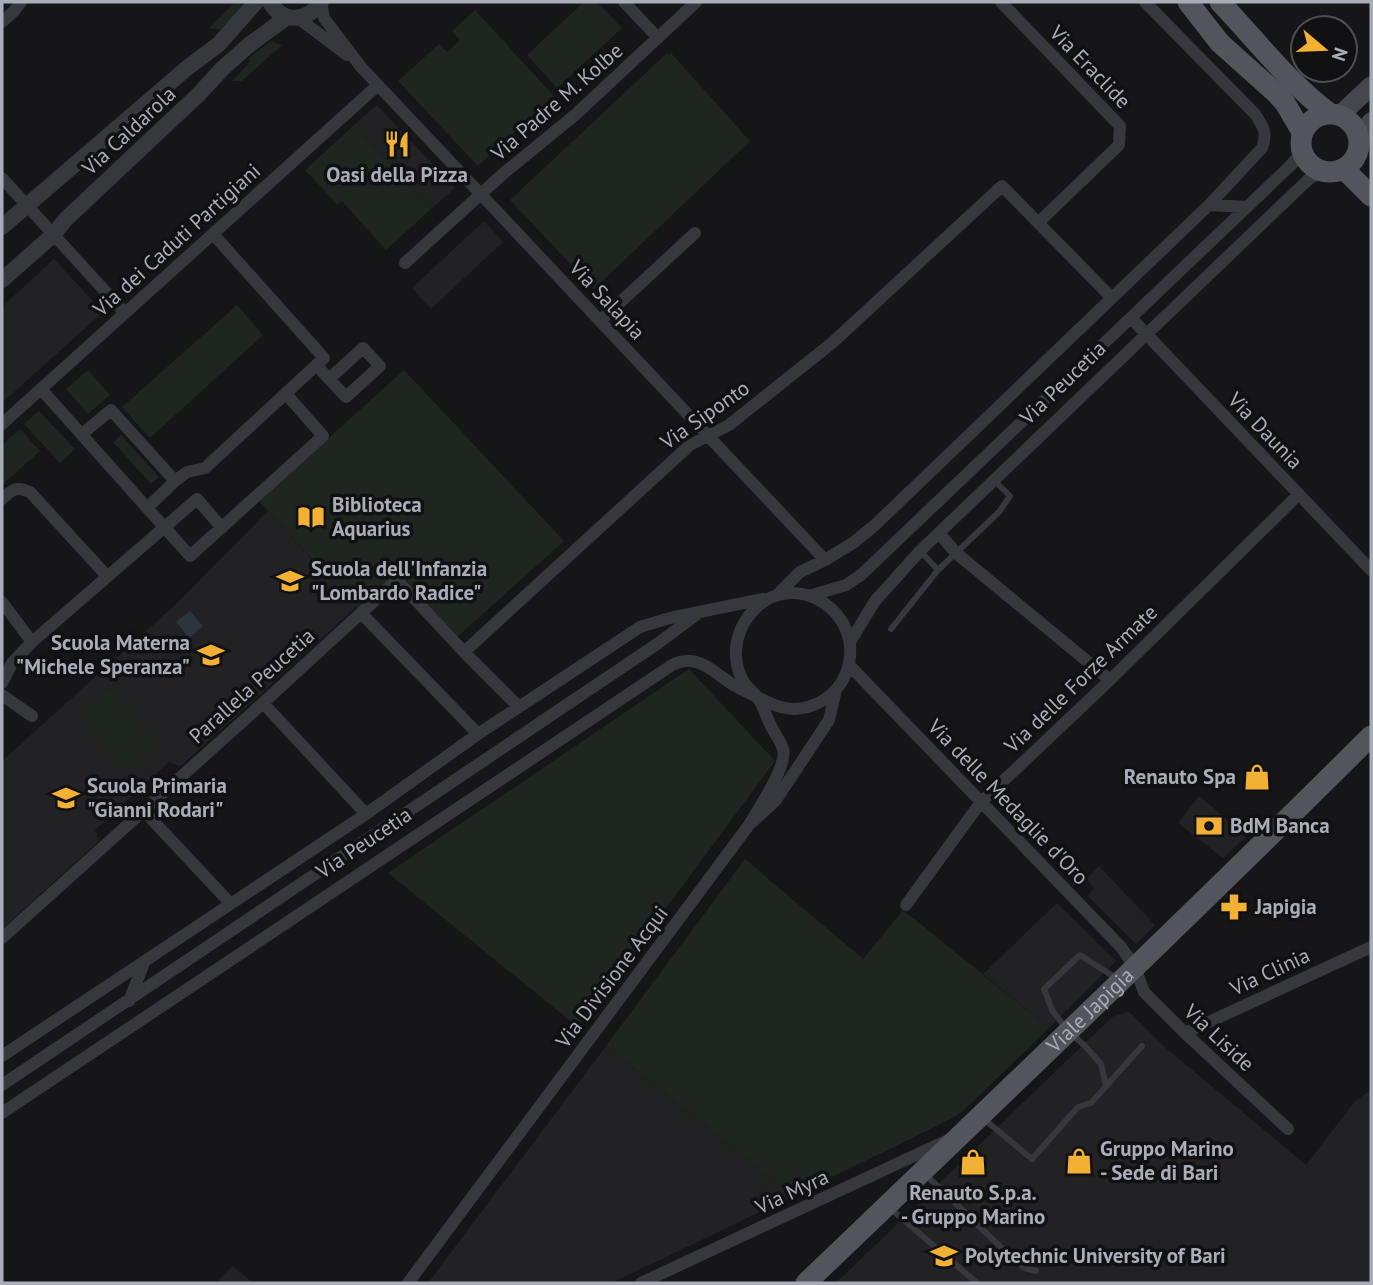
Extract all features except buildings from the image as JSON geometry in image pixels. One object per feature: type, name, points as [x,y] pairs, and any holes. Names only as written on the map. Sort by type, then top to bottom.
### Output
[{"type":"main road","points":[[1188,2],[1220,43],[1285,103],[1302,142],[1306,161],[1314,168],[1334,170],[1371,196]]},
{"type":"main road","points":[[1229,6],[1314,102],[1349,120],[1365,142],[1354,160],[1334,170]]},
{"type":"main road","points":[[1302,142],[1307,125],[1313,119],[1321,115],[1335,114],[1371,86]]},
{"type":"main road","name":"Viale Japigia","points":[[806,1283],[1371,736]]},
{"type":"street","points":[[2,22],[21,2]]},
{"type":"street","name":"Via Caldarola","points":[[2,227],[187,68],[219,44],[256,2]]},
{"type":"street","points":[[270,2],[276,11],[293,17]]},
{"type":"street","name":"Via Caldarola","points":[[2,280],[53,235],[66,219],[249,45],[293,17],[307,15],[321,2]]},
{"type":"street","name":"Via Salapia","points":[[321,2],[324,18],[361,67],[825,560]]},
{"type":"street","points":[[624,2],[658,38]]},
{"type":"street","name":"Via Padre M. Kolbe","points":[[405,263],[481,194],[575,115],[696,2]]},
{"type":"street","name":"Via Eraclide","points":[[1001,2],[1120,126],[1119,145],[1039,222]]},
{"type":"street","name":"Via Peucetia","points":[[749,825],[783,763],[783,750],[757,697],[746,685],[738,669],[735,653],[737,636],[744,620],[800,572],[853,543],[875,525],[1209,205],[1262,148],[1266,139],[1265,127],[1255,114],[1145,2]]},
{"type":"street","name":"Via Salapia","points":[[293,17],[361,67]]},
{"type":"street","name":"Via dei Caduti Partigiani","points":[[2,424],[378,85]]},
{"type":"street","points":[[809,596],[846,585],[862,575],[1290,166],[1302,142]]},
{"type":"street","name":"Via Peucetia","points":[[850,642],[879,595],[920,551],[1310,178],[1334,170]]},
{"type":"street","points":[[2,178],[125,313]]},
{"type":"street","name":"Via Siponto","points":[[464,652],[690,445],[729,425],[832,343],[1003,186],[1039,222]]},
{"type":"street","points":[[1209,205],[1247,207]]},
{"type":"street","points":[[1039,222],[1112,298]]},
{"type":"street","points":[[600,321],[695,233]]},
{"type":"street","points":[[147,508],[187,472],[205,468],[324,358],[213,234]]},
{"type":"street","name":"Via Daunia","points":[[1131,318],[1371,570]]},
{"type":"street","points":[[317,366],[329,379]]},
{"type":"street","points":[[41,389],[190,556],[323,436],[286,394]]},
{"type":"street","points":[[82,434],[111,410],[175,481]]},
{"type":"street","points":[[2,499],[12,490],[20,488],[30,492],[107,576]]},
{"type":"street","name":"Via delle Forze Armate","points":[[906,905],[981,802],[1110,680],[1299,494]]},
{"type":"street","points":[[2,683],[12,663],[32,642],[197,499],[222,528]]},
{"type":"street","points":[[939,533],[956,553],[1110,680]]},
{"type":"street","name":"Parallela Peucetia","points":[[2,939],[397,580],[519,707]]},
{"type":"street","name":"Via Peucetia","points":[[2,1056],[366,814],[478,734],[640,627],[750,601],[793,594],[824,602],[845,626],[850,642],[849,665],[836,690],[822,701],[806,708],[789,709],[772,705],[730,683],[700,663],[687,660],[672,665],[2,1113]]},
{"type":"street","points":[[2,602],[32,642]]},
{"type":"street","points":[[361,613],[478,734]]},
{"type":"street","name":"Via Peucetia","points":[[2,1085],[657,644],[699,613]]},
{"type":"street","name":"Via delle Medaglie d'Oro","points":[[849,665],[1121,947],[1128,974]]},
{"type":"street","name":"Via Divisione Acqui","points":[[408,1283],[749,825],[776,800],[830,720],[836,690]]},
{"type":"street","points":[[2,695],[32,716]]},
{"type":"street","points":[[263,703],[366,814]]},
{"type":"street","points":[[143,810],[230,903]]},
{"type":"street","name":"Via Clinia","points":[[1185,1033],[1371,947]]},
{"type":"street","points":[[129,1001],[144,962]]},
{"type":"street","name":"Via Liside","points":[[1128,974],[1185,1033],[1288,1129]]},
{"type":"street","name":"Via Myra","points":[[641,1283],[959,1135]]},
{"type":"lane","points":[[891,629],[938,570],[999,512],[1010,496],[994,480]]},
{"type":"lane","points":[[920,551],[938,570]]},
{"type":"lane","points":[[1107,1086],[1101,1064],[1068,1031],[1052,1010],[1044,989],[1080,955],[1128,974]]},
{"type":"lane","points":[[980,1115],[1032,1159],[1078,1107],[1091,1103],[1142,1046]]},
{"type":"lane","points":[[923,1171],[1013,1259],[1025,1268],[1036,1271]]},
{"type":"lane","points":[[887,1205],[976,1283]]},
{"type":"shaded area","points":[[235,2],[240,2],[242,10],[222,30],[209,28]]},
{"type":"shaded area","points":[[584,2],[597,2],[622,28],[557,88],[527,55]]},
{"type":"shaded area","points":[[475,10],[554,96],[478,166],[398,81],[439,44],[447,52],[460,40],[452,31]]},
{"type":"shaded area","points":[[271,41],[282,45],[242,81],[232,81],[250,62],[249,58]]},
{"type":"shaded area","points":[[667,53],[671,53],[750,141],[594,289],[510,200]]},
{"type":"shaded area","points":[[377,105],[455,188],[431,209],[354,125]]},
{"type":"shaded area","points":[[354,125],[431,209],[386,250],[342,201],[337,204],[305,170]]},
{"type":"shaded area","points":[[484,221],[503,242],[431,309],[412,288]]},
{"type":"shaded area","points":[[54,259],[103,312],[2,403],[2,307]]},
{"type":"shaded area","points":[[237,305],[263,335],[150,438],[122,407]]},
{"type":"shaded area","points":[[88,370],[110,395],[88,414],[66,389]]},
{"type":"shaded area","points":[[404,370],[564,541],[457,637],[426,602],[434,594],[424,583],[415,591],[400,573],[359,610],[259,501]]},
{"type":"shaded area","points":[[39,411],[75,449],[60,463],[24,424]]},
{"type":"shaded area","points":[[20,429],[40,451],[2,485],[2,445]]},
{"type":"shaded area","points":[[121,435],[159,477],[151,484],[113,442]]},
{"type":"shaded area","points":[[268,511],[356,607],[180,767],[169,762],[95,830],[99,841],[2,929],[2,761],[174,606]]},
{"type":"shaded area","points":[[190,611],[203,626],[189,638],[176,622]]},
{"type":"shaded area","points":[[689,669],[775,761],[578,1027],[388,873]]},
{"type":"shaded area","points":[[108,687],[159,744],[130,771],[79,714]]},
{"type":"shaded area","name":"BdM Banca","points":[[1199,796],[1247,836],[1223,858],[1178,823]]},
{"type":"shaded area","points":[[745,859],[863,959],[903,910],[1049,1028],[961,1113],[793,1196],[606,1046]]},
{"type":"shaded area","points":[[1099,866],[1155,925],[1136,944],[1088,896],[1094,888],[1086,879]]},
{"type":"shaded area","points":[[1057,903],[1116,961],[1049,1028],[983,974]]},
{"type":"shaded area","points":[[1129,1012],[1166,1048],[1306,1165],[1355,1101],[1371,1090],[1371,1283],[836,1283],[1112,1017]]},
{"type":"shaded area","points":[[606,1046],[793,1196],[612,1283],[428,1283]]},
{"type":"shaded area","points":[[233,1266],[253,1283],[216,1283]]},
{"type":"place","name":"Oasi della Pizza","points":[[397,144]]},
{"type":"place","name":"Biblioteca Aquarius","points":[[311,517]]},
{"type":"place","name":"Scuola dell'Infanzia \"Lombardo Radice\"","points":[[290,581]]},
{"type":"place","name":"Scuola Materna \"Michele Speranza\"","points":[[211,655]]},
{"type":"place","name":"Renauto Spa","points":[[1257,777]]},
{"type":"place","name":"Scuola Primaria \"Gianni Rodari\"","points":[[66,798]]},
{"type":"place","name":"BdM Banca","points":[[1209,826]]},
{"type":"place","name":"Japigia","points":[[1234,907]]},
{"type":"place","name":"Gruppo Marino - Sede di Bari","points":[[1079,1161]]},
{"type":"place","name":"Renauto S.p.a. - Gruppo Marino","points":[[973,1162]]},
{"type":"place","name":"Polytechnic University of Bari","points":[[944,1256]]}]
